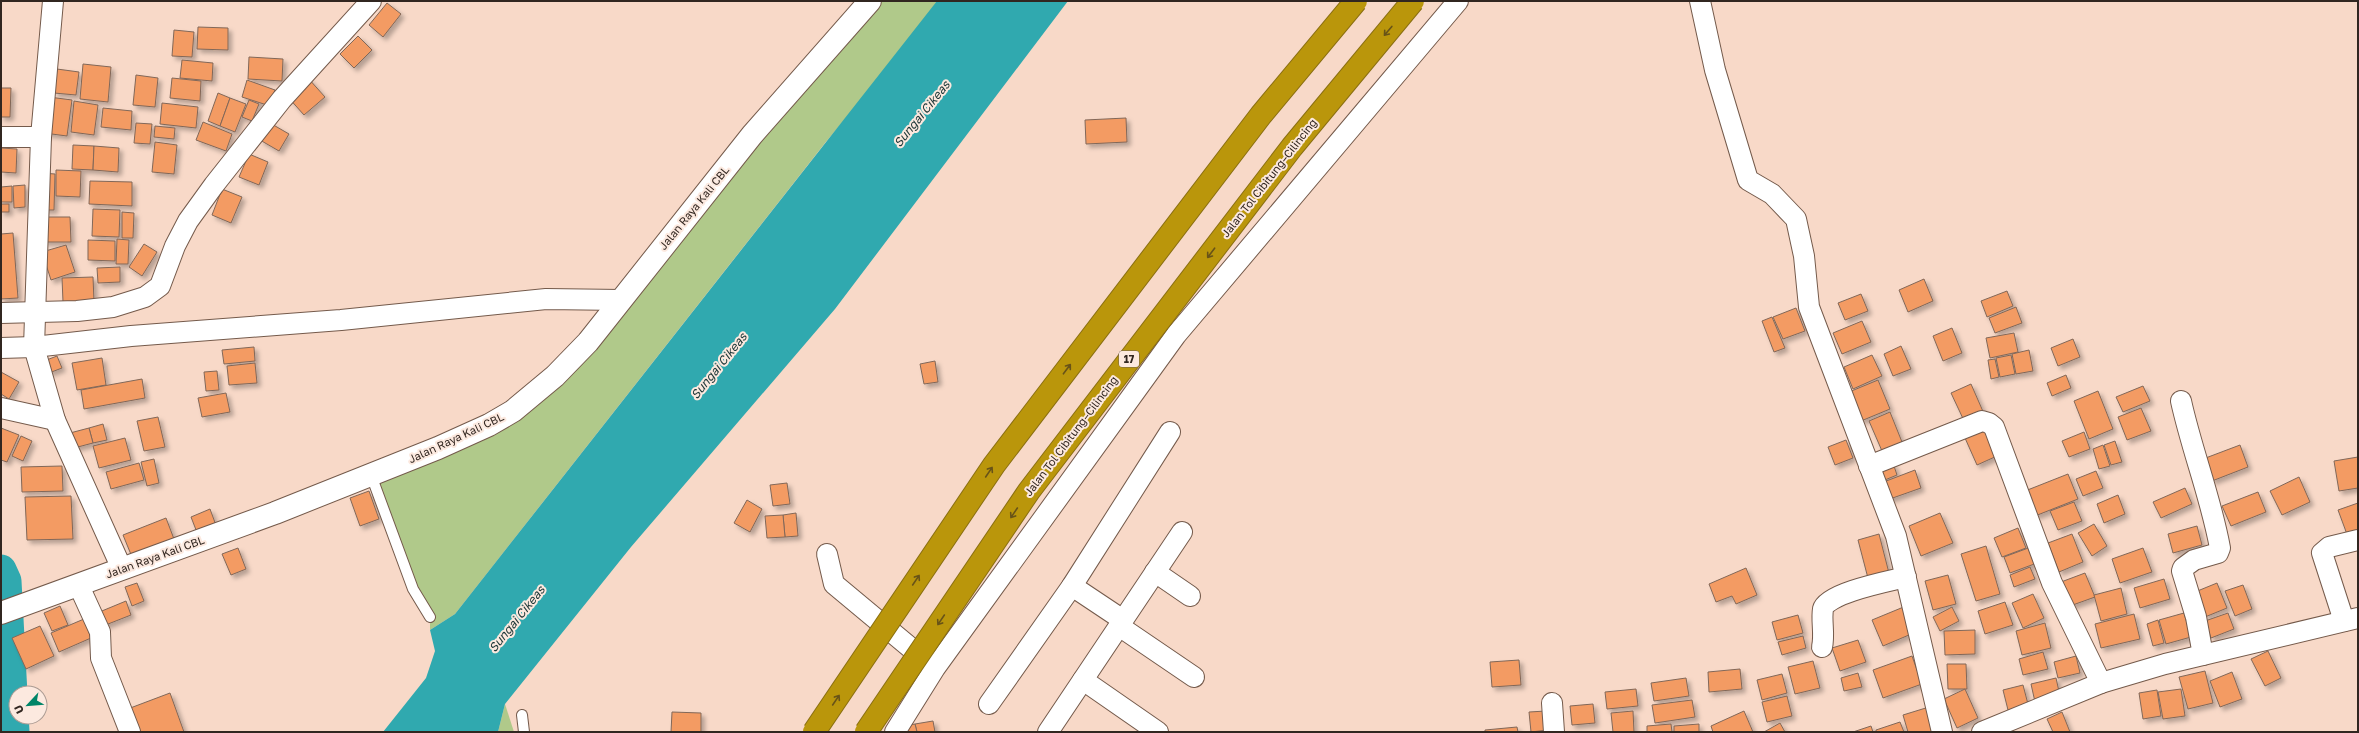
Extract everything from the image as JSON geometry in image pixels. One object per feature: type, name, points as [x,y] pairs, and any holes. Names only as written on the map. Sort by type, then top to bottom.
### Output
[{"type":"highway","points":[[814,732],[994,465],[1261,115],[1356,1]]},
{"type":"highway","name":"Jalan Tol Cibitung–Cilincing","points":[[866,732],[1029,490],[1292,146],[1413,1]]},
{"type":"street","points":[[53,1],[41,138],[34,329],[55,420],[122,568]]},
{"type":"street","points":[[129,320],[145,296],[160,286],[175,246],[188,221],[209,191],[282,99],[371,1]]},
{"type":"street","name":"Jalan Raya Kali CBL","points":[[1,613],[79,586],[122,568],[275,513],[438,448],[500,420],[540,389],[571,361],[752,135],[870,1]]},
{"type":"street","points":[[895,732],[935,668],[1176,335],[1458,1]]},
{"type":"street","points":[[1700,1],[1715,70],[1748,180],[1772,194],[1796,219],[1804,256],[1809,307],[1896,536],[1942,732]]},
{"type":"street","points":[[1,137],[41,138]]},
{"type":"street","points":[[1,313],[34,329],[129,320],[341,320],[546,299],[621,300]]},
{"type":"street","points":[[1,348],[34,329],[93,310],[129,320]]},
{"type":"street","points":[[2181,401],[2188,434],[2209,498],[2220,548],[2218,553],[2194,560],[2187,564],[2182,571],[2196,616],[2203,655]]},
{"type":"street","points":[[1,408],[55,420]]},
{"type":"street","points":[[1869,466],[1982,421],[1990,423],[1994,427],[2052,583],[2101,683]]},
{"type":"street","points":[[989,704],[1072,586],[1170,432]]},
{"type":"street","points":[[1048,732],[1182,532]]},
{"type":"street","points":[[1982,732],[2101,683],[2203,655],[2351,620],[2322,553],[2329,547],[2358,540]]},
{"type":"street","points":[[827,554],[834,584],[935,668]]},
{"type":"street","points":[[1156,572],[1190,596]]},
{"type":"street","points":[[1822,647],[1824,638],[1823,609],[1827,602],[1859,589],[1906,577]]},
{"type":"street","points":[[79,586],[100,632],[99,647],[101,658],[130,732]]},
{"type":"street","points":[[1072,586],[1194,677]]},
{"type":"street","points":[[1083,680],[1158,732]]},
{"type":"street","points":[[1552,703],[1554,732]]},
{"type":"lane","points":[[371,475],[413,588],[430,617]]},
{"type":"lane","points":[[522,715],[524,732]]},
{"type":"green space","points":[[870,1],[943,1],[825,143],[455,614],[430,630],[430,617],[371,475],[438,448],[571,361]]},
{"type":"green space","points":[[505,704],[514,732],[498,732]]},
{"type":"water","name":"Sungai Cikeas","points":[[937,1],[1068,1],[835,309],[631,547],[505,704],[498,732],[383,732],[426,678],[435,651],[430,630],[455,614]]},
{"type":"building","points":[[387,3],[401,14],[383,37],[369,25]]},
{"type":"building","points":[[198,27],[228,28],[228,50],[197,49]]},
{"type":"building","points":[[174,30],[194,32],[192,57],[172,56]]},
{"type":"building","points":[[358,36],[372,50],[354,68],[340,54]]},
{"type":"building","points":[[249,57],[283,59],[282,81],[248,79]]},
{"type":"building","points":[[182,60],[213,63],[212,81],[180,78]]},
{"type":"building","points":[[83,64],[111,67],[108,102],[80,99]]},
{"type":"building","points":[[57,69],[79,72],[76,95],[54,93]]},
{"type":"building","points":[[136,75],[158,78],[155,107],[133,105]]},
{"type":"building","points":[[172,78],[201,81],[200,101],[170,98]]},
{"type":"building","points":[[308,78],[325,97],[304,115],[287,96]]},
{"type":"building","points":[[247,80],[275,90],[270,106],[242,97]]},
{"type":"building","points":[[1,88],[11,88],[10,117],[1,117]]},
{"type":"building","points":[[218,93],[230,98],[220,126],[208,121]]},
{"type":"building","points":[[49,97],[72,100],[67,136],[44,133]]},
{"type":"building","points":[[230,98],[246,104],[235,132],[220,126]]},
{"type":"building","points":[[249,100],[259,104],[252,121],[242,117]]},
{"type":"building","points":[[74,101],[98,105],[94,135],[71,132]]},
{"type":"building","points":[[162,103],[198,107],[196,128],[160,124]]},
{"type":"building","points":[[103,108],[132,111],[131,130],[101,127]]},
{"type":"building","points":[[1126,118],[1127,142],[1086,144],[1085,120]]},
{"type":"building","points":[[203,122],[232,134],[226,151],[196,140]]},
{"type":"building","points":[[136,123],[152,124],[150,144],[134,143]]},
{"type":"building","points":[[270,123],[289,134],[279,151],[260,140]]},
{"type":"building","points":[[155,126],[175,128],[174,139],[154,137]]},
{"type":"building","points":[[155,142],[177,145],[174,174],[152,172]]},
{"type":"building","points":[[73,145],[94,146],[93,170],[72,169]]},
{"type":"building","points":[[94,146],[119,148],[118,172],[93,170]]},
{"type":"building","points":[[1,148],[17,149],[16,173],[1,172]]},
{"type":"building","points":[[249,154],[268,162],[259,185],[239,177]]},
{"type":"building","points":[[56,170],[81,171],[80,197],[56,196]]},
{"type":"building","points":[[42,173],[55,174],[54,210],[41,210]]},
{"type":"building","points":[[90,181],[132,182],[132,206],[89,204]]},
{"type":"building","points":[[25,185],[25,207],[14,208],[13,186]]},
{"type":"building","points":[[12,186],[12,202],[1,202],[1,187]]},
{"type":"building","points":[[222,189],[242,197],[231,223],[212,215]]},
{"type":"building","points":[[1,204],[9,204],[9,212],[1,212]]},
{"type":"building","points":[[93,209],[120,210],[119,237],[92,236]]},
{"type":"building","points":[[122,212],[134,213],[133,238],[122,238]]},
{"type":"building","points":[[42,217],[70,217],[71,242],[43,242]]},
{"type":"building","points":[[13,233],[18,298],[1,299],[1,234]]},
{"type":"building","points":[[117,239],[129,240],[128,264],[116,264]]},
{"type":"building","points":[[88,240],[115,241],[115,261],[88,260]]},
{"type":"building","points":[[144,244],[157,252],[142,276],[129,267]]},
{"type":"building","points":[[66,245],[75,272],[51,280],[42,252]]},
{"type":"building","points":[[120,267],[120,282],[98,283],[97,268]]},
{"type":"building","points":[[93,277],[94,301],[63,302],[62,278]]},
{"type":"building","points":[[1924,279],[1933,301],[1908,312],[1899,290]]},
{"type":"building","points":[[2007,291],[2013,306],[1987,317],[1981,301]]},
{"type":"building","points":[[1861,294],[1868,311],[1845,320],[1838,303]]},
{"type":"building","points":[[2016,307],[2022,323],[1995,333],[1989,318]]},
{"type":"building","points":[[1796,308],[1805,331],[1783,339],[1773,317]]},
{"type":"building","points":[[1772,317],[1785,348],[1774,352],[1762,321]]},
{"type":"building","points":[[1862,321],[1871,342],[1842,354],[1833,333]]},
{"type":"building","points":[[1952,328],[1962,353],[1943,361],[1933,336]]},
{"type":"building","points":[[2014,333],[2018,352],[1990,358],[1986,338]]},
{"type":"building","points":[[2073,339],[2080,357],[2058,366],[2051,348]]},
{"type":"building","points":[[1901,346],[1911,369],[1893,376],[1884,354]]},
{"type":"building","points":[[254,347],[255,361],[224,364],[222,350]]},
{"type":"building","points":[[2029,350],[2033,371],[2016,374],[2012,354]]},
{"type":"building","points":[[1872,355],[1882,376],[1853,389],[1844,367]]},
{"type":"building","points":[[2011,355],[2015,374],[2000,377],[1996,358]]},
{"type":"building","points":[[57,356],[62,368],[49,373],[44,361]]},
{"type":"building","points":[[102,358],[106,385],[77,390],[72,363]]},
{"type":"building","points":[[1995,359],[1999,377],[1991,379],[1988,360]]},
{"type":"building","points":[[935,361],[938,382],[924,384],[920,364]]},
{"type":"building","points":[[255,363],[257,383],[229,385],[227,366]]},
{"type":"building","points":[[217,371],[219,390],[206,391],[204,372]]},
{"type":"building","points":[[1,372],[19,382],[9,399],[1,394]]},
{"type":"building","points":[[2066,375],[2071,388],[2052,396],[2047,383]]},
{"type":"building","points":[[142,379],[145,398],[84,409],[81,390]]},
{"type":"building","points":[[1878,380],[1890,409],[1861,421],[1849,392]]},
{"type":"building","points":[[1971,384],[1985,416],[1966,425],[1951,393]]},
{"type":"building","points":[[2143,386],[2150,401],[2123,412],[2116,397]]},
{"type":"building","points":[[2098,391],[2113,429],[2089,439],[2074,401]]},
{"type":"building","points":[[226,393],[230,412],[202,417],[198,398]]},
{"type":"building","points":[[2141,408],[2151,431],[2127,440],[2118,417]]},
{"type":"building","points":[[1890,412],[1902,442],[1882,451],[1869,421]]},
{"type":"building","points":[[158,417],[165,447],[144,451],[137,421]]},
{"type":"building","points":[[103,424],[107,440],[93,443],[89,428]]},
{"type":"building","points":[[1,428],[19,435],[7,462],[1,460]]},
{"type":"building","points":[[89,428],[93,443],[74,448],[70,433]]},
{"type":"building","points":[[1985,429],[1997,456],[1977,465],[1965,438]]},
{"type":"building","points":[[2084,432],[2090,449],[2069,457],[2062,441]]},
{"type":"building","points":[[21,436],[32,441],[23,461],[12,456]]},
{"type":"building","points":[[125,438],[131,460],[99,468],[93,446]]},
{"type":"building","points":[[1846,440],[1853,458],[1835,465],[1828,447]]},
{"type":"building","points":[[2115,441],[2122,462],[2111,465],[2104,445]]},
{"type":"building","points":[[2103,445],[2110,466],[2099,469],[2093,449]]},
{"type":"building","points":[[2240,445],[2248,467],[2212,481],[2203,459]]},
{"type":"building","points":[[2358,457],[2358,488],[2339,491],[2334,461]]},
{"type":"building","points":[[154,459],[159,483],[147,486],[141,462]]},
{"type":"building","points":[[139,463],[144,480],[111,489],[106,472]]},
{"type":"building","points":[[1893,463],[1897,475],[1880,482],[1875,470]]},
{"type":"building","points":[[62,466],[63,491],[22,492],[21,467]]},
{"type":"building","points":[[1915,470],[1921,488],[1887,500],[1881,483]]},
{"type":"building","points":[[2096,471],[2103,488],[2083,496],[2076,479]]},
{"type":"building","points":[[2068,474],[2078,499],[2035,516],[2025,491]]},
{"type":"building","points":[[2299,477],[2310,502],[2282,515],[2270,491]]},
{"type":"building","points":[[787,483],[790,504],[773,506],[770,485]]},
{"type":"building","points":[[2185,488],[2192,504],[2161,518],[2153,502]]},
{"type":"building","points":[[369,491],[379,519],[360,526],[350,498]]},
{"type":"building","points":[[2258,492],[2266,512],[2231,526],[2222,506]]},
{"type":"building","points":[[2118,495],[2125,514],[2104,523],[2097,504]]},
{"type":"building","points":[[71,496],[73,539],[27,540],[25,497]]},
{"type":"building","points":[[747,500],[762,509],[750,532],[734,523]]},
{"type":"building","points":[[2074,502],[2082,521],[2058,530],[2050,511]]},
{"type":"building","points":[[2358,503],[2358,534],[2348,537],[2338,510]]},
{"type":"building","points":[[210,509],[217,528],[198,535],[191,517]]},
{"type":"building","points":[[796,513],[798,536],[785,537],[783,515]]},
{"type":"building","points":[[1940,513],[1953,543],[1921,556],[1909,526]]},
{"type":"building","points":[[783,515],[785,537],[767,538],[765,516]]},
{"type":"building","points":[[166,518],[174,539],[132,557],[123,535]]},
{"type":"building","points":[[2094,524],[2107,546],[2092,556],[2078,533]]},
{"type":"building","points":[[2197,526],[2202,545],[2173,553],[2168,534]]},
{"type":"building","points":[[2018,528],[2026,548],[2002,557],[1994,538]]},
{"type":"building","points":[[1879,534],[1890,577],[1869,582],[1858,540]]},
{"type":"building","points":[[2072,534],[2083,562],[2059,572],[2048,543]]},
{"type":"building","points":[[1986,546],[2000,594],[1976,601],[1961,554]]},
{"type":"building","points":[[2031,547],[2037,563],[2010,573],[2004,557]]},
{"type":"building","points":[[238,548],[246,569],[231,575],[222,554]]},
{"type":"building","points":[[2143,548],[2152,572],[2120,583],[2112,559]]},
{"type":"building","points":[[2030,567],[2035,579],[2014,587],[2010,575]]},
{"type":"building","points":[[1746,568],[1757,595],[1736,604],[1732,596],[1716,602],[1709,584]]},
{"type":"building","points":[[2085,573],[2095,597],[2070,606],[2061,582]]},
{"type":"building","points":[[1948,575],[1956,604],[1933,610],[1925,581]]},
{"type":"building","points":[[2164,579],[2170,599],[2140,608],[2134,588]]},
{"type":"building","points":[[137,583],[144,601],[132,606],[125,587]]},
{"type":"building","points":[[2217,583],[2227,608],[2205,617],[2195,592]]},
{"type":"building","points":[[2243,585],[2252,609],[2235,616],[2225,591]]},
{"type":"building","points":[[2121,588],[2127,614],[2101,621],[2094,595]]},
{"type":"building","points":[[2033,594],[2044,618],[2023,628],[2012,603]]},
{"type":"building","points":[[126,601],[131,615],[103,626],[97,613]]},
{"type":"building","points":[[2005,602],[2013,625],[1985,634],[1978,611]]},
{"type":"building","points":[[60,606],[68,625],[52,631],[44,613]]},
{"type":"building","points":[[1906,606],[1916,632],[1883,646],[1872,620]]},
{"type":"building","points":[[1952,607],[1959,621],[1940,631],[1933,617]]},
{"type":"building","points":[[2184,613],[2191,637],[2166,644],[2159,620]]},
{"type":"building","points":[[2228,613],[2234,629],[2211,638],[2205,621]]},
{"type":"building","points":[[2134,614],[2140,639],[2101,648],[2095,624]]},
{"type":"building","points":[[1798,615],[1803,633],[1777,640],[1772,622]]},
{"type":"building","points":[[84,619],[91,638],[59,652],[51,633]]},
{"type":"building","points":[[2158,620],[2164,643],[2153,646],[2147,624]]},
{"type":"building","points":[[2045,623],[2051,648],[2022,655],[2016,631]]},
{"type":"building","points":[[40,626],[54,656],[26,669],[12,638]]},
{"type":"building","points":[[1975,630],[1975,654],[1945,655],[1944,631]]},
{"type":"building","points":[[1803,636],[1806,648],[1782,655],[1778,642]]},
{"type":"building","points":[[1858,640],[1866,662],[1840,671],[1832,648]]},
{"type":"building","points":[[2268,651],[2281,678],[2265,686],[2251,659]]},
{"type":"building","points":[[2043,652],[2048,669],[2023,675],[2019,659]]},
{"type":"building","points":[[1912,656],[1922,684],[1883,698],[1873,670]]},
{"type":"building","points":[[2076,656],[2080,673],[2058,678],[2054,662]]},
{"type":"building","points":[[1519,660],[1521,685],[1492,687],[1490,662]]},
{"type":"building","points":[[1813,661],[1820,688],[1795,694],[1788,667]]},
{"type":"building","points":[[1947,664],[1966,664],[1967,689],[1948,689]]},
{"type":"building","points":[[1740,669],[1742,689],[1709,692],[1708,672]]},
{"type":"building","points":[[2205,671],[2213,703],[2188,709],[2179,677]]},
{"type":"building","points":[[2232,672],[2242,699],[2220,707],[2210,681]]},
{"type":"building","points":[[1858,673],[1862,687],[1844,691],[1841,678]]},
{"type":"building","points":[[1782,674],[1787,693],[1762,700],[1757,680]]},
{"type":"building","points":[[1686,678],[1689,696],[1654,701],[1651,683]]},
{"type":"building","points":[[2056,678],[2060,696],[2035,702],[2031,684]]},
{"type":"building","points":[[2023,685],[2029,708],[2009,714],[2003,690]]},
{"type":"building","points":[[1636,689],[1638,706],[1607,709],[1605,692]]},
{"type":"building","points":[[1965,689],[1978,718],[1957,728],[1944,699]]},
{"type":"building","points":[[2181,689],[2185,716],[2163,719],[2158,692]]},
{"type":"building","points":[[2157,690],[2161,716],[2143,719],[2139,693]]},
{"type":"building","points":[[170,693],[184,732],[133,732],[125,710]]},
{"type":"building","points":[[1787,696],[1792,716],[1767,722],[1762,702]]},
{"type":"building","points":[[1692,700],[1695,717],[1655,723],[1652,705]]},
{"type":"building","points":[[1593,704],[1595,723],[1572,725],[1570,706]]},
{"type":"building","points":[[1929,707],[1937,732],[1908,732],[1903,715]]},
{"type":"building","points":[[1546,711],[1548,730],[1531,732],[1529,712]]},
{"type":"building","points":[[1633,711],[1634,732],[1613,732],[1611,713]]},
{"type":"building","points":[[1744,711],[1753,732],[1713,732],[1711,726]]},
{"type":"building","points":[[672,712],[701,713],[701,732],[671,732]]},
{"type":"building","points":[[2062,712],[2070,732],[2053,732],[2047,719]]},
{"type":"building","points":[[933,721],[935,732],[917,732],[915,724]]},
{"type":"building","points":[[1900,722],[1904,732],[1876,732],[1876,730]]},
{"type":"building","points":[[1780,723],[1785,732],[1764,732]]},
{"type":"building","points":[[915,724],[917,732],[899,732],[898,727]]},
{"type":"building","points":[[1671,724],[1672,732],[1647,732],[1647,726]]},
{"type":"building","points":[[1699,724],[1699,732],[1674,732],[1674,726]]},
{"type":"building","points":[[1871,726],[1873,732],[1853,732]]},
{"type":"building","points":[[1517,727],[1518,732],[1485,732],[1485,730]]},
{"type":"waterway","points":[[1,570],[6,581],[14,732]]}]
